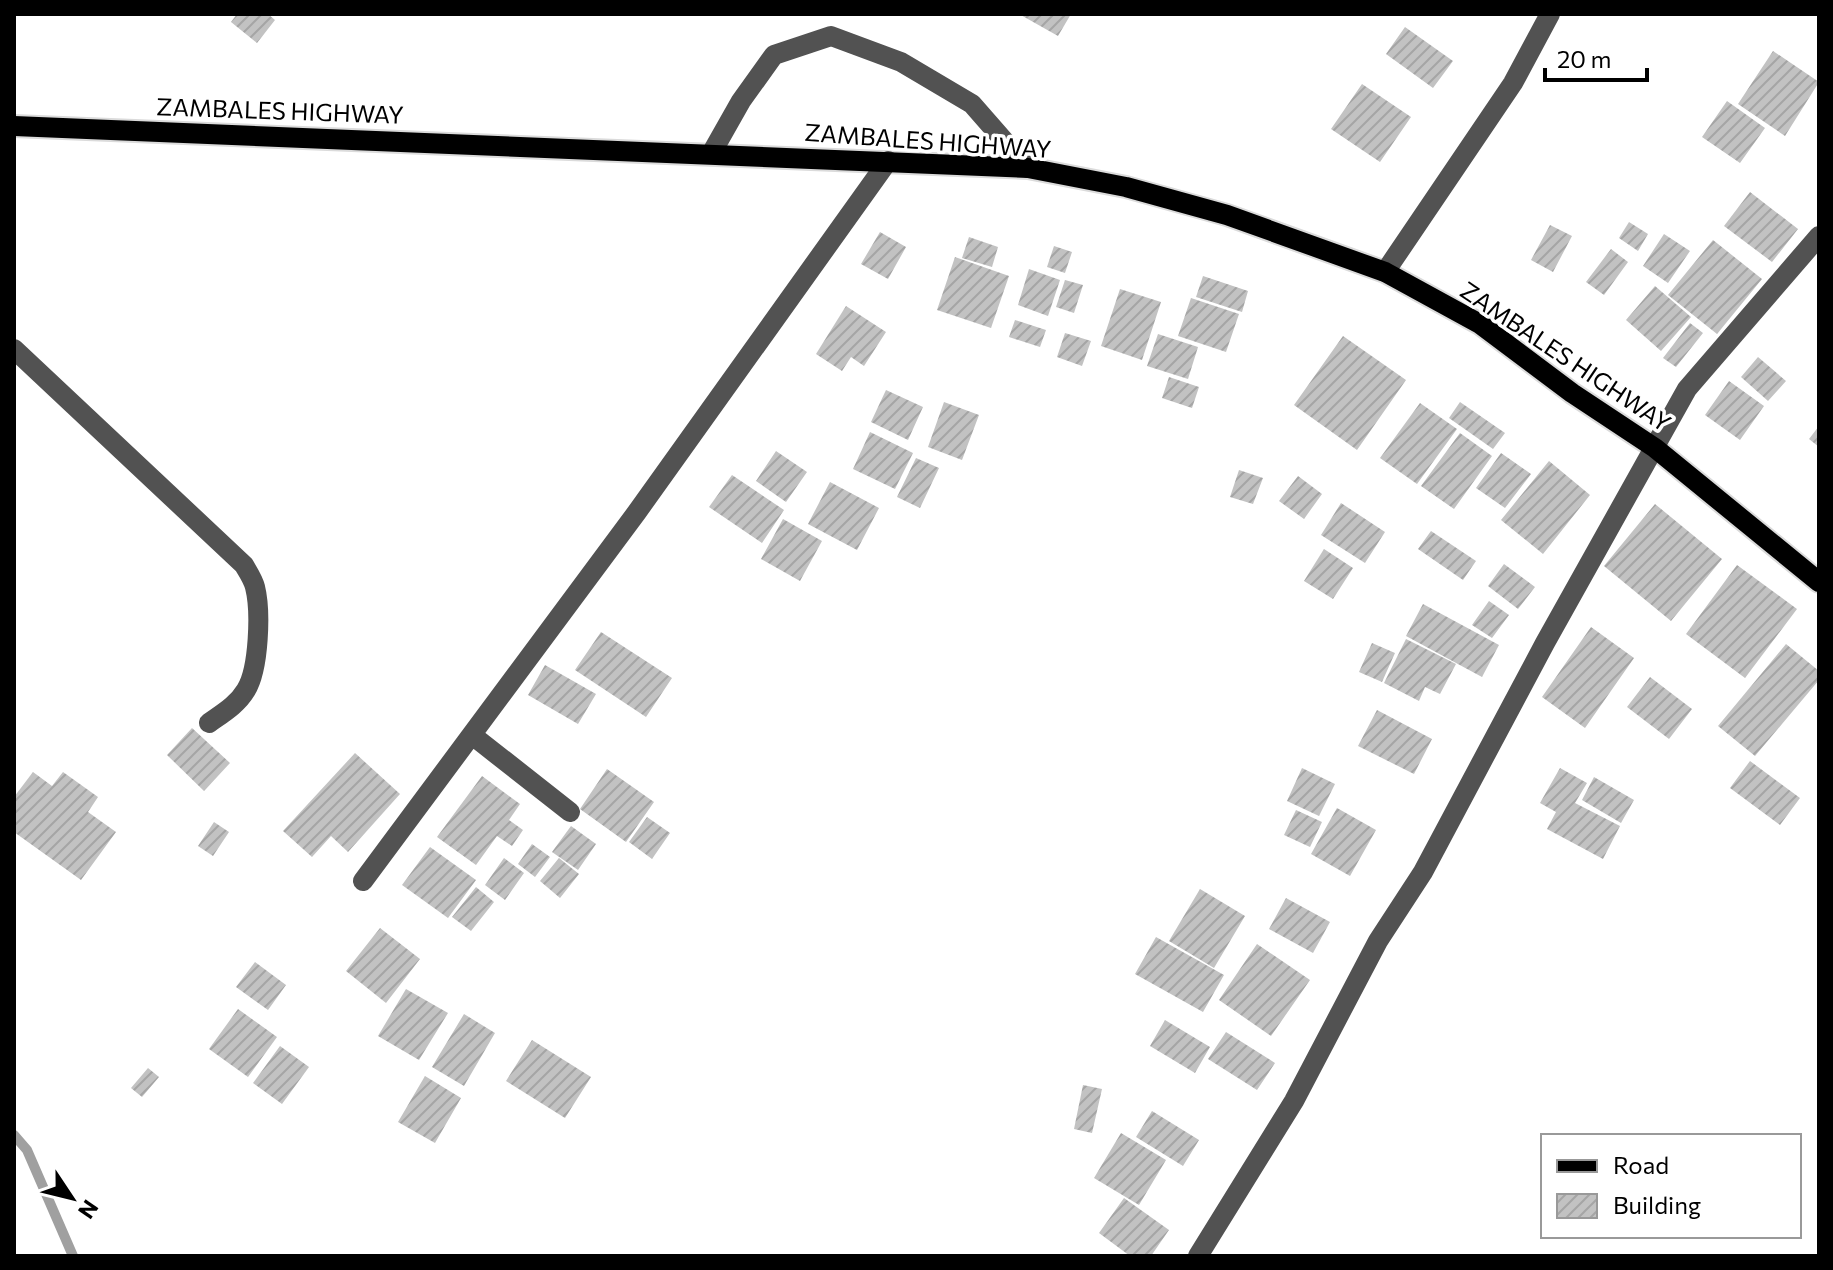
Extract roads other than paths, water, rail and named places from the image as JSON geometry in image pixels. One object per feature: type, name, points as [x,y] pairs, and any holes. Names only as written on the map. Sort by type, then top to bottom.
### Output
[{"type":"main road","name":"ZAMBALES HIGHWAY","points":[[14,126],[1028,168],[1126,187],[1227,215],[1385,272],[1480,324],[1572,393],[1655,448],[1819,582]]},
{"type":"street","points":[[1385,272],[1513,83],[1550,14]]},
{"type":"street","points":[[711,154],[741,101],[774,55],[831,36],[901,62],[972,104],[1028,168]]},
{"type":"street","points":[[363,881],[637,512],[888,161]]},
{"type":"street","points":[[1198,1256],[1294,1101],[1378,941],[1423,872],[1545,643],[1687,389],[1819,236]]},
{"type":"street","points":[[14,349],[244,565],[254,583],[259,608],[255,662],[249,687],[238,701],[209,723]]},
{"type":"street","points":[[472,735],[570,812]]},
{"type":"waterway","points":[[14,1135],[27,1150],[73,1256]]}]
